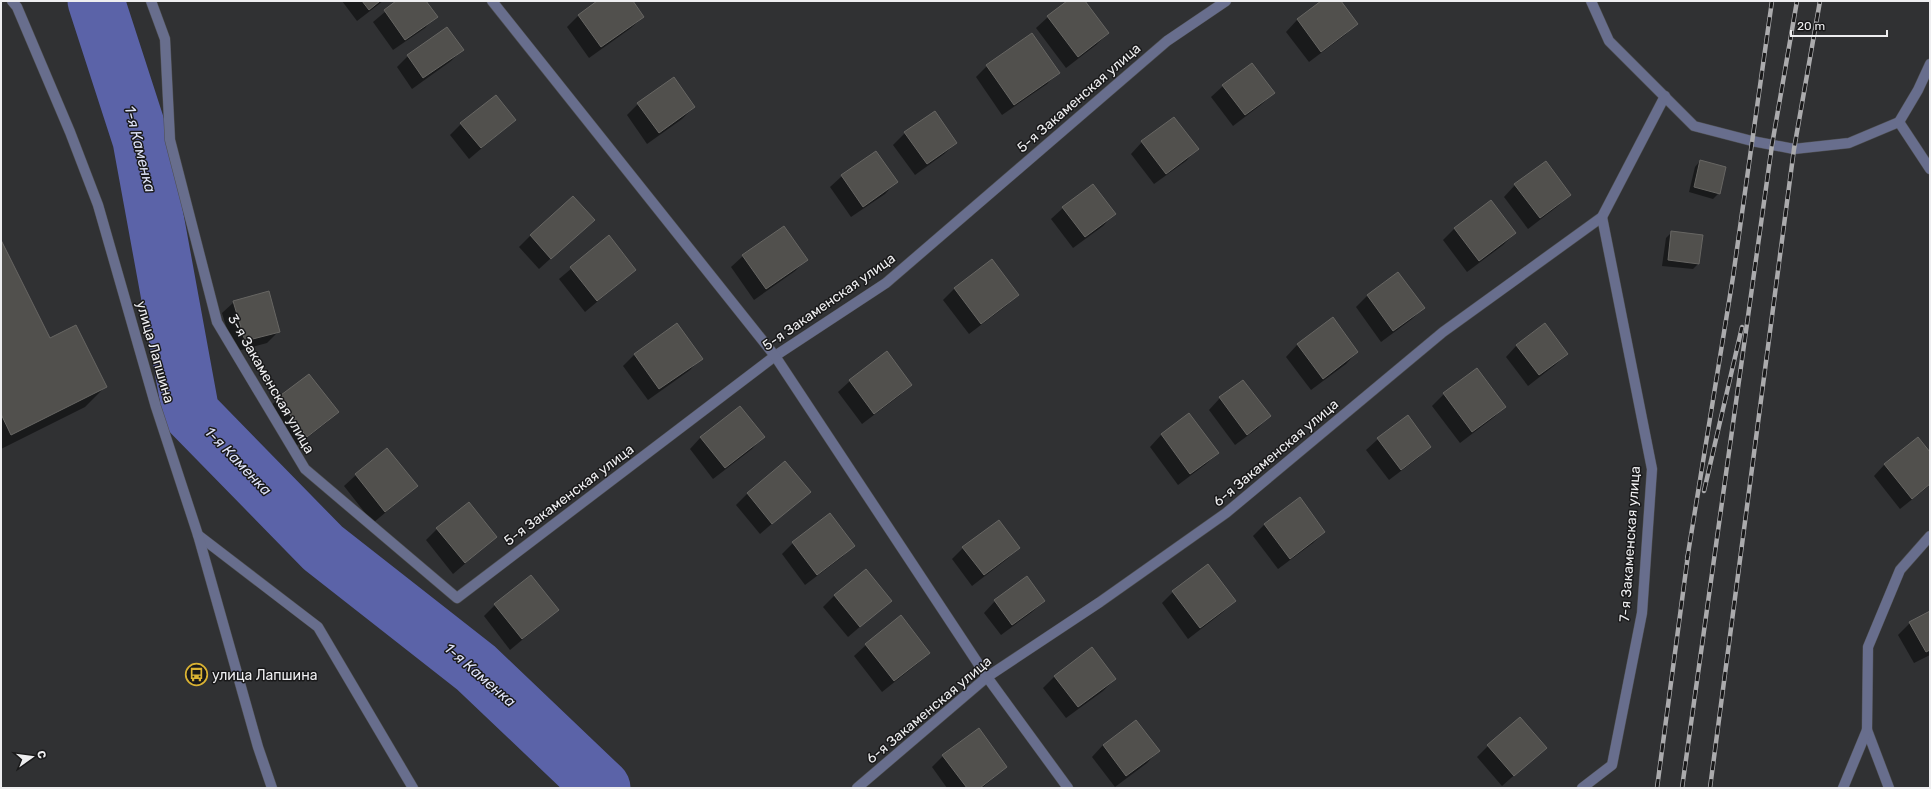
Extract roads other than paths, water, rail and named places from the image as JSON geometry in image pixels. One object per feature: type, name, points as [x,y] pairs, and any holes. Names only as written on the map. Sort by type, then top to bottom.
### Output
[{"type":"street","name":"улица Лапшина","points":[[12,1],[17,7],[70,132],[98,205],[156,407],[198,535],[258,747],[272,788]]},
{"type":"street","name":"3-я Закаменская улица","points":[[151,1],[166,39],[170,140],[218,322],[305,469],[457,598]]},
{"type":"street","points":[[492,1],[775,356],[987,677],[1068,788]]},
{"type":"street","name":"5-я Закаменская улица","points":[[457,598],[775,356],[886,282],[1167,41],[1226,1]]},
{"type":"street","points":[[1591,1],[1609,41],[1694,126],[1752,141],[1794,149],[1849,143],[1899,122],[1918,90],[1930,64]]},
{"type":"street","name":"6-я Закаменская улица","points":[[857,788],[987,677],[1100,602],[1226,513],[1443,332],[1602,216],[1665,96]]},
{"type":"street","points":[[1899,122],[1930,169]]},
{"type":"street","name":"7-я Закаменская улица","points":[[1582,788],[1612,764],[1642,613],[1652,469],[1602,216]]},
{"type":"street","points":[[198,535],[318,627],[413,788]]},
{"type":"street","points":[[1889,788],[1867,730],[1868,647],[1900,570],[1930,536]]},
{"type":"street","points":[[1843,788],[1867,730]]},
{"type":"waterway","name":"1-я Каменка","points":[[96,1],[141,140],[191,413],[323,548],[476,668],[602,788]]},
{"type":"railway","points":[[1687,560],[1733,277],[1772,1]]},
{"type":"railway","points":[[1682,788],[1772,145],[1797,1]]},
{"type":"railway","points":[[1710,788],[1794,149],[1820,1]]},
{"type":"railway","points":[[1704,491],[1742,327]]},
{"type":"railway","points":[[1657,788],[1688,555]]},
{"type":"place","name":"улица Лапшина","points":[[196,675]]}]
